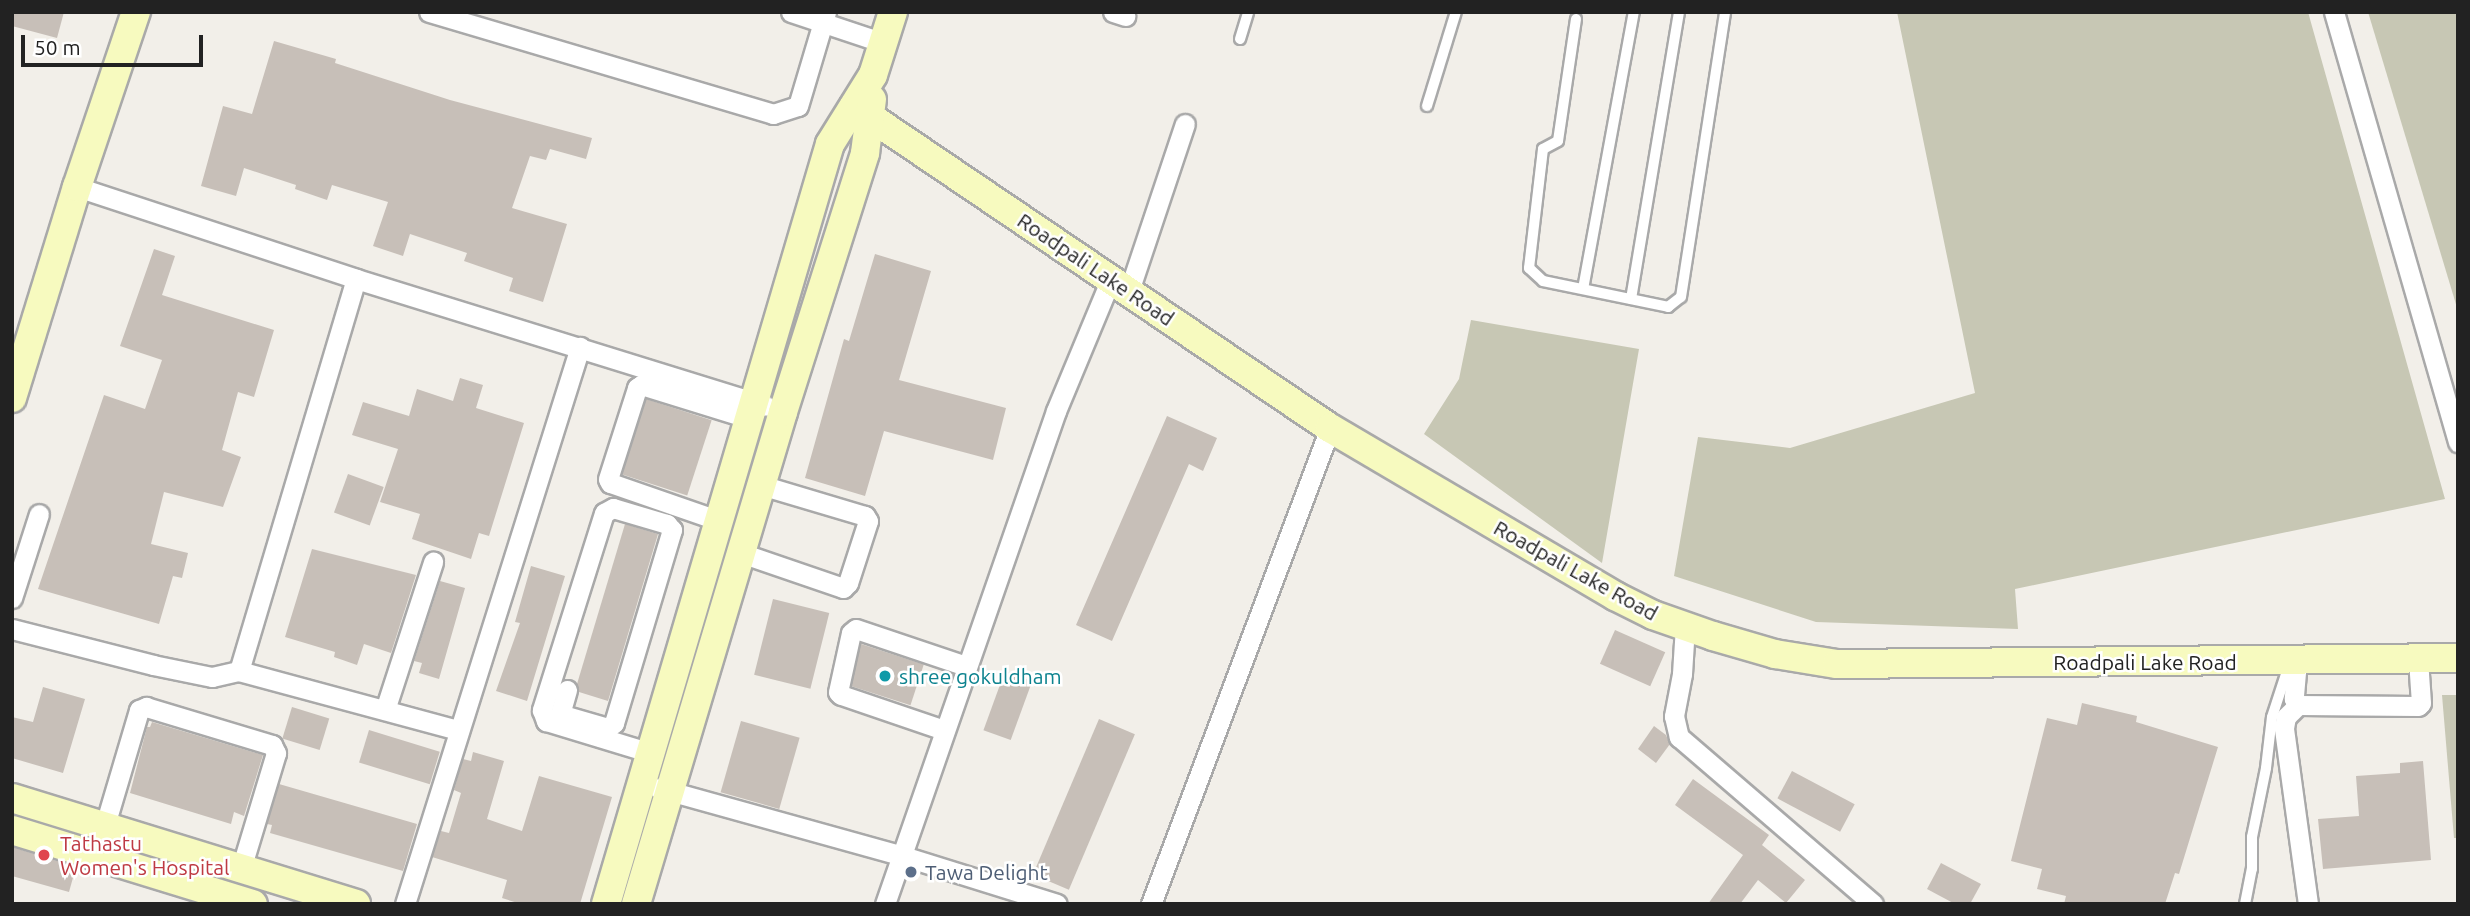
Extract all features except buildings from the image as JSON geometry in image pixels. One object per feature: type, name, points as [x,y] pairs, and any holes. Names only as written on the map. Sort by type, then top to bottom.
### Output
[{"type":"street","points":[[12,398],[77,187],[136,12]]},
{"type":"street","points":[[791,12],[824,18],[884,43]]},
{"type":"street","points":[[636,904],[783,412],[865,153],[863,111],[893,12]]},
{"type":"street","points":[[2334,12],[2458,443]]},
{"type":"street","points":[[442,14],[773,114],[798,106],[824,18]]},
{"type":"street","points":[[606,904],[831,144],[863,111]]},
{"type":"street","name":"Roadpali Lake Road","points":[[863,111],[1330,428],[1615,596],[1685,626],[1775,654],[1837,664],[2458,658]]},
{"type":"street","points":[[885,904],[1056,411],[1120,285],[1185,124]]},
{"type":"street","points":[[77,187],[356,279],[580,347],[753,411]]},
{"type":"street","points":[[239,671],[356,279]]},
{"type":"street","points":[[405,904],[580,347]]},
{"type":"street","points":[[720,522],[610,483],[608,479],[637,388],[641,385],[753,411],[783,412]]},
{"type":"street","points":[[1152,904],[1330,428]]},
{"type":"street","points":[[741,553],[843,587],[848,583],[868,521],[865,516],[761,485]]},
{"type":"street","points":[[567,690],[561,711],[565,716],[608,728],[614,723],[672,530],[667,524],[613,508],[604,513],[542,710],[546,721],[651,753]]},
{"type":"street","points":[[12,598],[39,514]]},
{"type":"street","points":[[385,710],[433,562]]},
{"type":"street","points":[[1685,626],[1682,674],[1674,716],[1679,737],[1873,904]]},
{"type":"street","points":[[12,629],[153,665],[212,677],[239,671],[458,730]]},
{"type":"street","points":[[944,730],[838,692],[851,634],[856,629],[967,666]]},
{"type":"street","points":[[2308,904],[2284,728],[2287,717],[2298,705],[2418,706],[2421,704],[2418,659]]},
{"type":"street","points":[[2294,661],[2294,699],[2298,705]]},
{"type":"street","points":[[105,825],[139,710],[146,707],[272,745],[276,753],[241,869]]},
{"type":"street","points":[[642,783],[900,855],[1057,904]]},
{"type":"street","points":[[12,798],[356,904]]},
{"type":"street","points":[[12,830],[245,903]]},
{"type":"lane","points":[[1240,39],[1248,12]]},
{"type":"lane","points":[[1427,106],[1456,12]]},
{"type":"lane","points":[[1583,289],[1634,12]]},
{"type":"lane","points":[[1630,299],[1679,12]]},
{"type":"lane","points":[[1576,19],[1558,141],[1543,149],[1529,268],[1543,281],[1668,307],[1681,297],[1725,12]]},
{"type":"lane","points":[[2245,904],[2252,869],[2252,837],[2273,717],[2294,661]]},
{"type":"shaded area","points":[[1897,12],[2308,12],[2445,499],[2015,589],[2018,629],[1816,622],[1674,576],[1698,437],[1790,448],[1975,393]]},
{"type":"shaded area","points":[[2368,12],[2458,12],[2458,311]]},
{"type":"shaded area","points":[[1471,320],[1639,349],[1602,563],[1424,434],[1459,379]]},
{"type":"shaded area","points":[[2442,695],[2458,695],[2458,838],[2454,838]]},
{"type":"place","name":"shree gokuldham","points":[[885,676]]},
{"type":"place","name":"Tathastu Women's Hospital","points":[[44,855]]},
{"type":"place","name":"Tawa Delight","points":[[911,872]]}]
